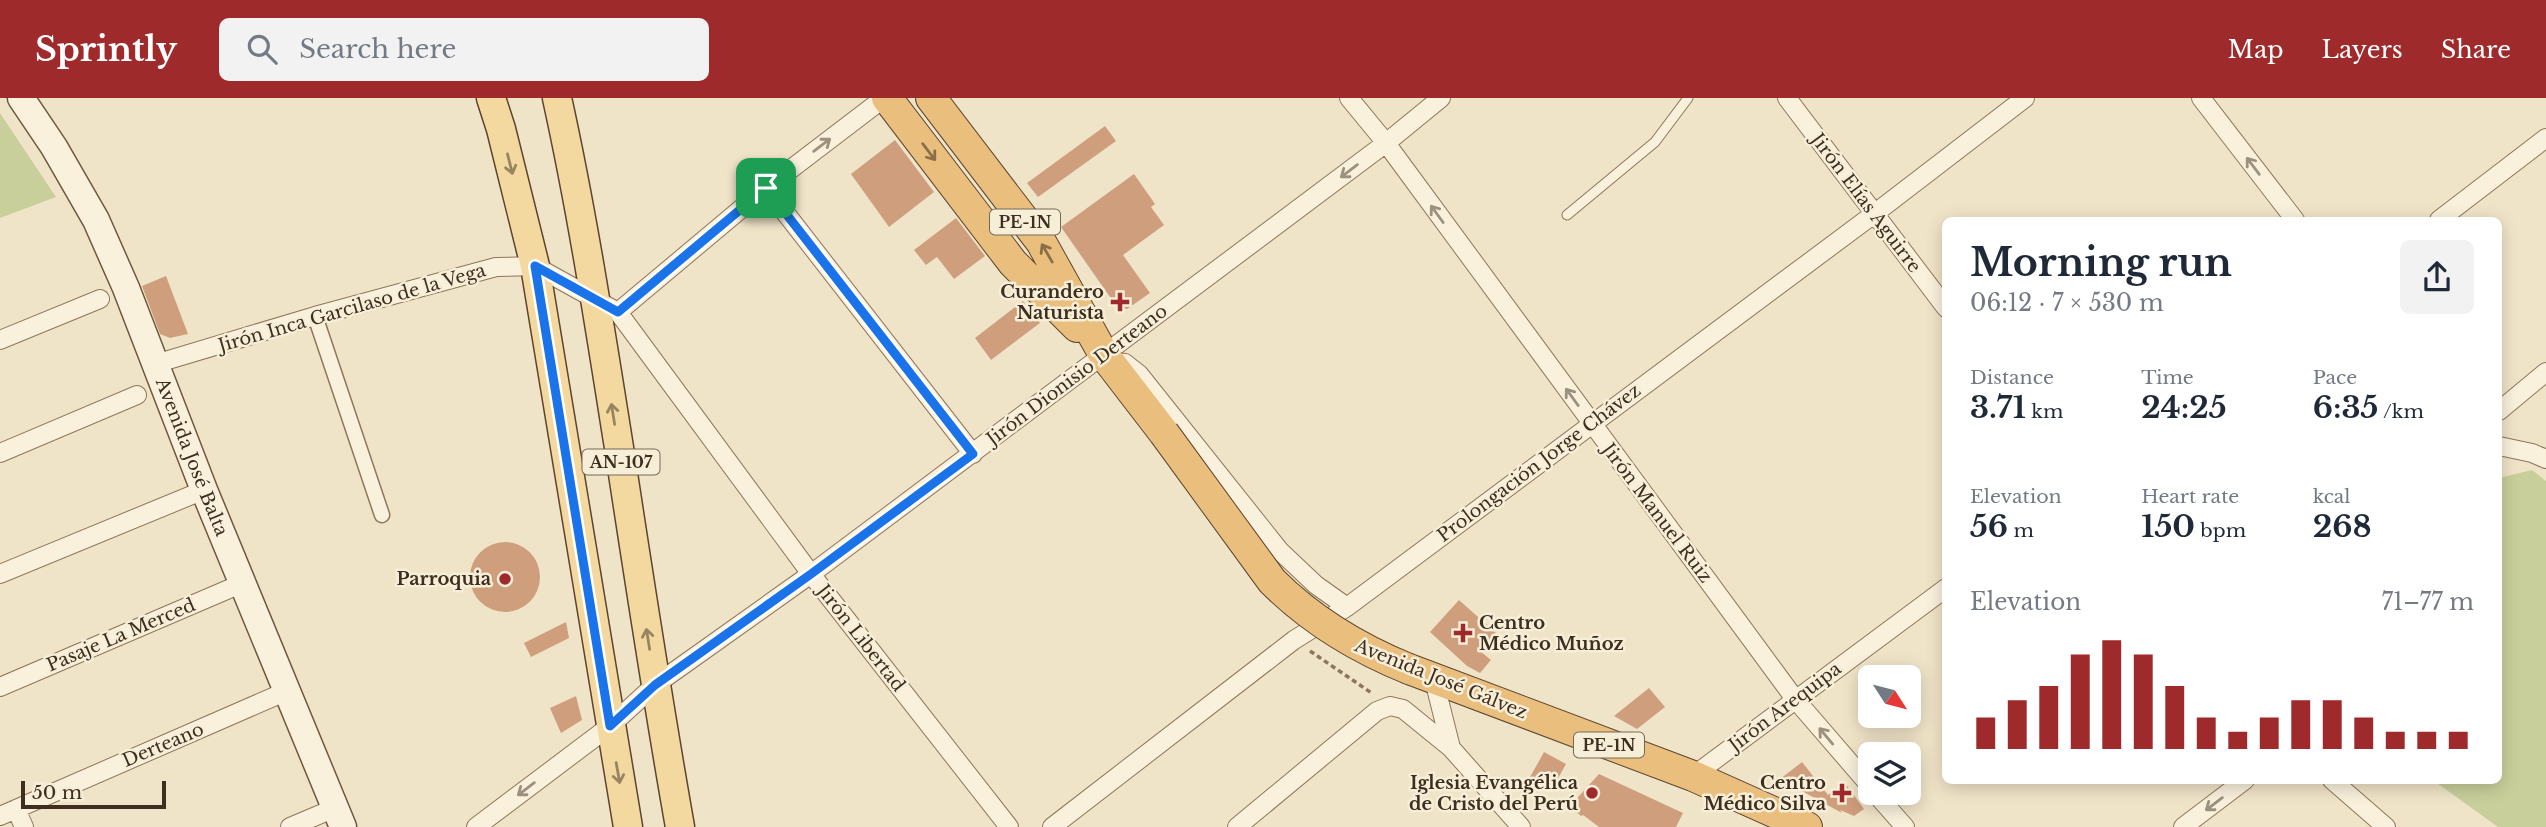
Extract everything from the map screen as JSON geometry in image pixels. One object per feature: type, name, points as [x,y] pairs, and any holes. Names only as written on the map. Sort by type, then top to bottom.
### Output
[{"type":"highway","name":"Avenida José Gálvez","points":[[886,98],[1013,263],[1107,358],[1272,581],[1312,617],[1355,644],[1422,674],[1693,776],[1807,827]]},
{"type":"highway","name":"Avenida José Gálvez","points":[[931,98],[1041,242],[1107,358]]},
{"type":"main road","name":"Avenida José Balta","points":[[21,98],[54,147],[96,220],[339,817]]},
{"type":"main road","name":"AN-107","points":[[491,98],[535,266],[628,827]]},
{"type":"main road","name":"AN-107","points":[[557,98],[607,306],[655,685],[680,827]]},
{"type":"street","points":[[607,306],[886,98]]},
{"type":"street","name":"Jirón Manuel Ruiz","points":[[1349,98],[1386,143],[1796,699],[1858,773]]},
{"type":"street","name":"Jirón Dionisio Derteano","points":[[476,827],[610,726],[655,685],[1107,358],[1441,98]]},
{"type":"street","name":"Jirón Elías Aguirre","points":[[1787,98],[1942,303]]},
{"type":"street","name":"Prolongación Jorge Chávez","points":[[1052,827],[1294,640],[1347,607],[1874,214],[2025,98]]},
{"type":"street","points":[[2201,98],[2293,217]]},
{"type":"street","points":[[2443,217],[2546,138]]},
{"type":"street","points":[[766,188],[973,454]]},
{"type":"street","name":"Jirón Inca Garcilaso de la Vega","points":[[155,364],[315,316],[496,267],[535,266],[607,306]]},
{"type":"street","points":[[0,340],[100,299]]},
{"type":"street","name":"Jirón Libertad","points":[[607,306],[811,574],[1009,827]]},
{"type":"street","points":[[315,316],[382,515]]},
{"type":"street","points":[[1107,358],[1125,363],[1139,374],[1280,551],[1316,585],[1347,607]]},
{"type":"street","points":[[2502,409],[2546,372]]},
{"type":"street","points":[[0,453],[137,395]]},
{"type":"street","points":[[2502,447],[2546,459]]},
{"type":"street","points":[[0,574],[204,490]]},
{"type":"street","name":"Pasaje La Merced","points":[[0,687],[243,583]]},
{"type":"street","name":"Jirón Arequipa","points":[[1693,776],[1942,591]]},
{"type":"street","points":[[1422,674],[1451,748]]},
{"type":"street","name":"Derteano","points":[[8,812],[287,691]]},
{"type":"street","points":[[1237,827],[1377,711],[1390,706],[1403,709],[1451,748],[1521,827]]},
{"type":"street","points":[[2183,827],[2240,784]]},
{"type":"street","points":[[2337,784],[2386,827]]},
{"type":"street","points":[[1886,805],[1905,827]]},
{"type":"street","points":[[8,812],[24,827]]},
{"type":"street","points":[[290,827],[339,817]]},
{"type":"lane","points":[[1567,215],[1655,142],[1688,98]]},
{"type":"path","points":[[1294,640],[1390,706]]},
{"type":"green space","points":[[0,113],[56,197],[0,218]]},
{"type":"green space","points":[[2532,470],[2546,481],[2546,827],[2498,827],[2438,784],[2502,784],[2502,477]]},
{"type":"building","points":[[1105,126],[1116,141],[1038,197],[1027,183]]},
{"type":"building","points":[[895,140],[934,192],[889,227],[851,174]]},
{"type":"building","points":[[1134,174],[1155,204],[1151,207],[1164,225],[1123,255],[1150,293],[1127,309],[1117,307],[1061,227]]},
{"type":"building","points":[[956,218],[985,256],[954,279],[937,257],[926,265],[914,250]]},
{"type":"building","points":[[166,276],[188,334],[170,338],[160,334],[142,286]]},
{"type":"building","points":[[1023,301],[1040,323],[991,360],[975,338]]},
{"type":"building","name":"Parroquia","points":[[505,542],[524,548],[534,558],[540,577],[534,596],[524,606],[505,612],[486,606],[476,596],[470,577],[476,558],[486,548]]},
{"type":"building","name":"Centro Médico Muñoz","points":[[1459,600],[1496,633],[1480,651],[1491,660],[1480,673],[1467,666],[1430,632]]},
{"type":"building","points":[[566,622],[569,638],[531,657],[524,643]]},
{"type":"building","points":[[1649,688],[1665,707],[1637,729],[1614,716]]},
{"type":"building","points":[[576,696],[582,720],[561,733],[550,708]]},
{"type":"building","points":[[1544,752],[1566,764],[1551,791],[1529,779]]},
{"type":"building","points":[[1802,762],[1828,795],[1845,783],[1858,801],[1858,805],[1864,809],[1854,816],[1840,810],[1842,813],[1780,779]]},
{"type":"building","points":[[1599,774],[1683,813],[1676,827],[1599,827],[1581,816],[1570,806]]},
{"type":"place","name":"Curandero Naturista","points":[[1120,302]]},
{"type":"place","name":"Parroquia","points":[[505,579]]},
{"type":"place","name":"Centro Médico Muñoz","points":[[1463,633]]},
{"type":"place","name":"Iglesia Evangélica de Cristo del Perú","points":[[1592,793]]},
{"type":"place","name":"Centro Médico Silva","points":[[1842,793]]},
{"type":"route","points":[[766,188],[973,454],[655,685],[610,726],[535,266],[618,312],[766,188]]}]
